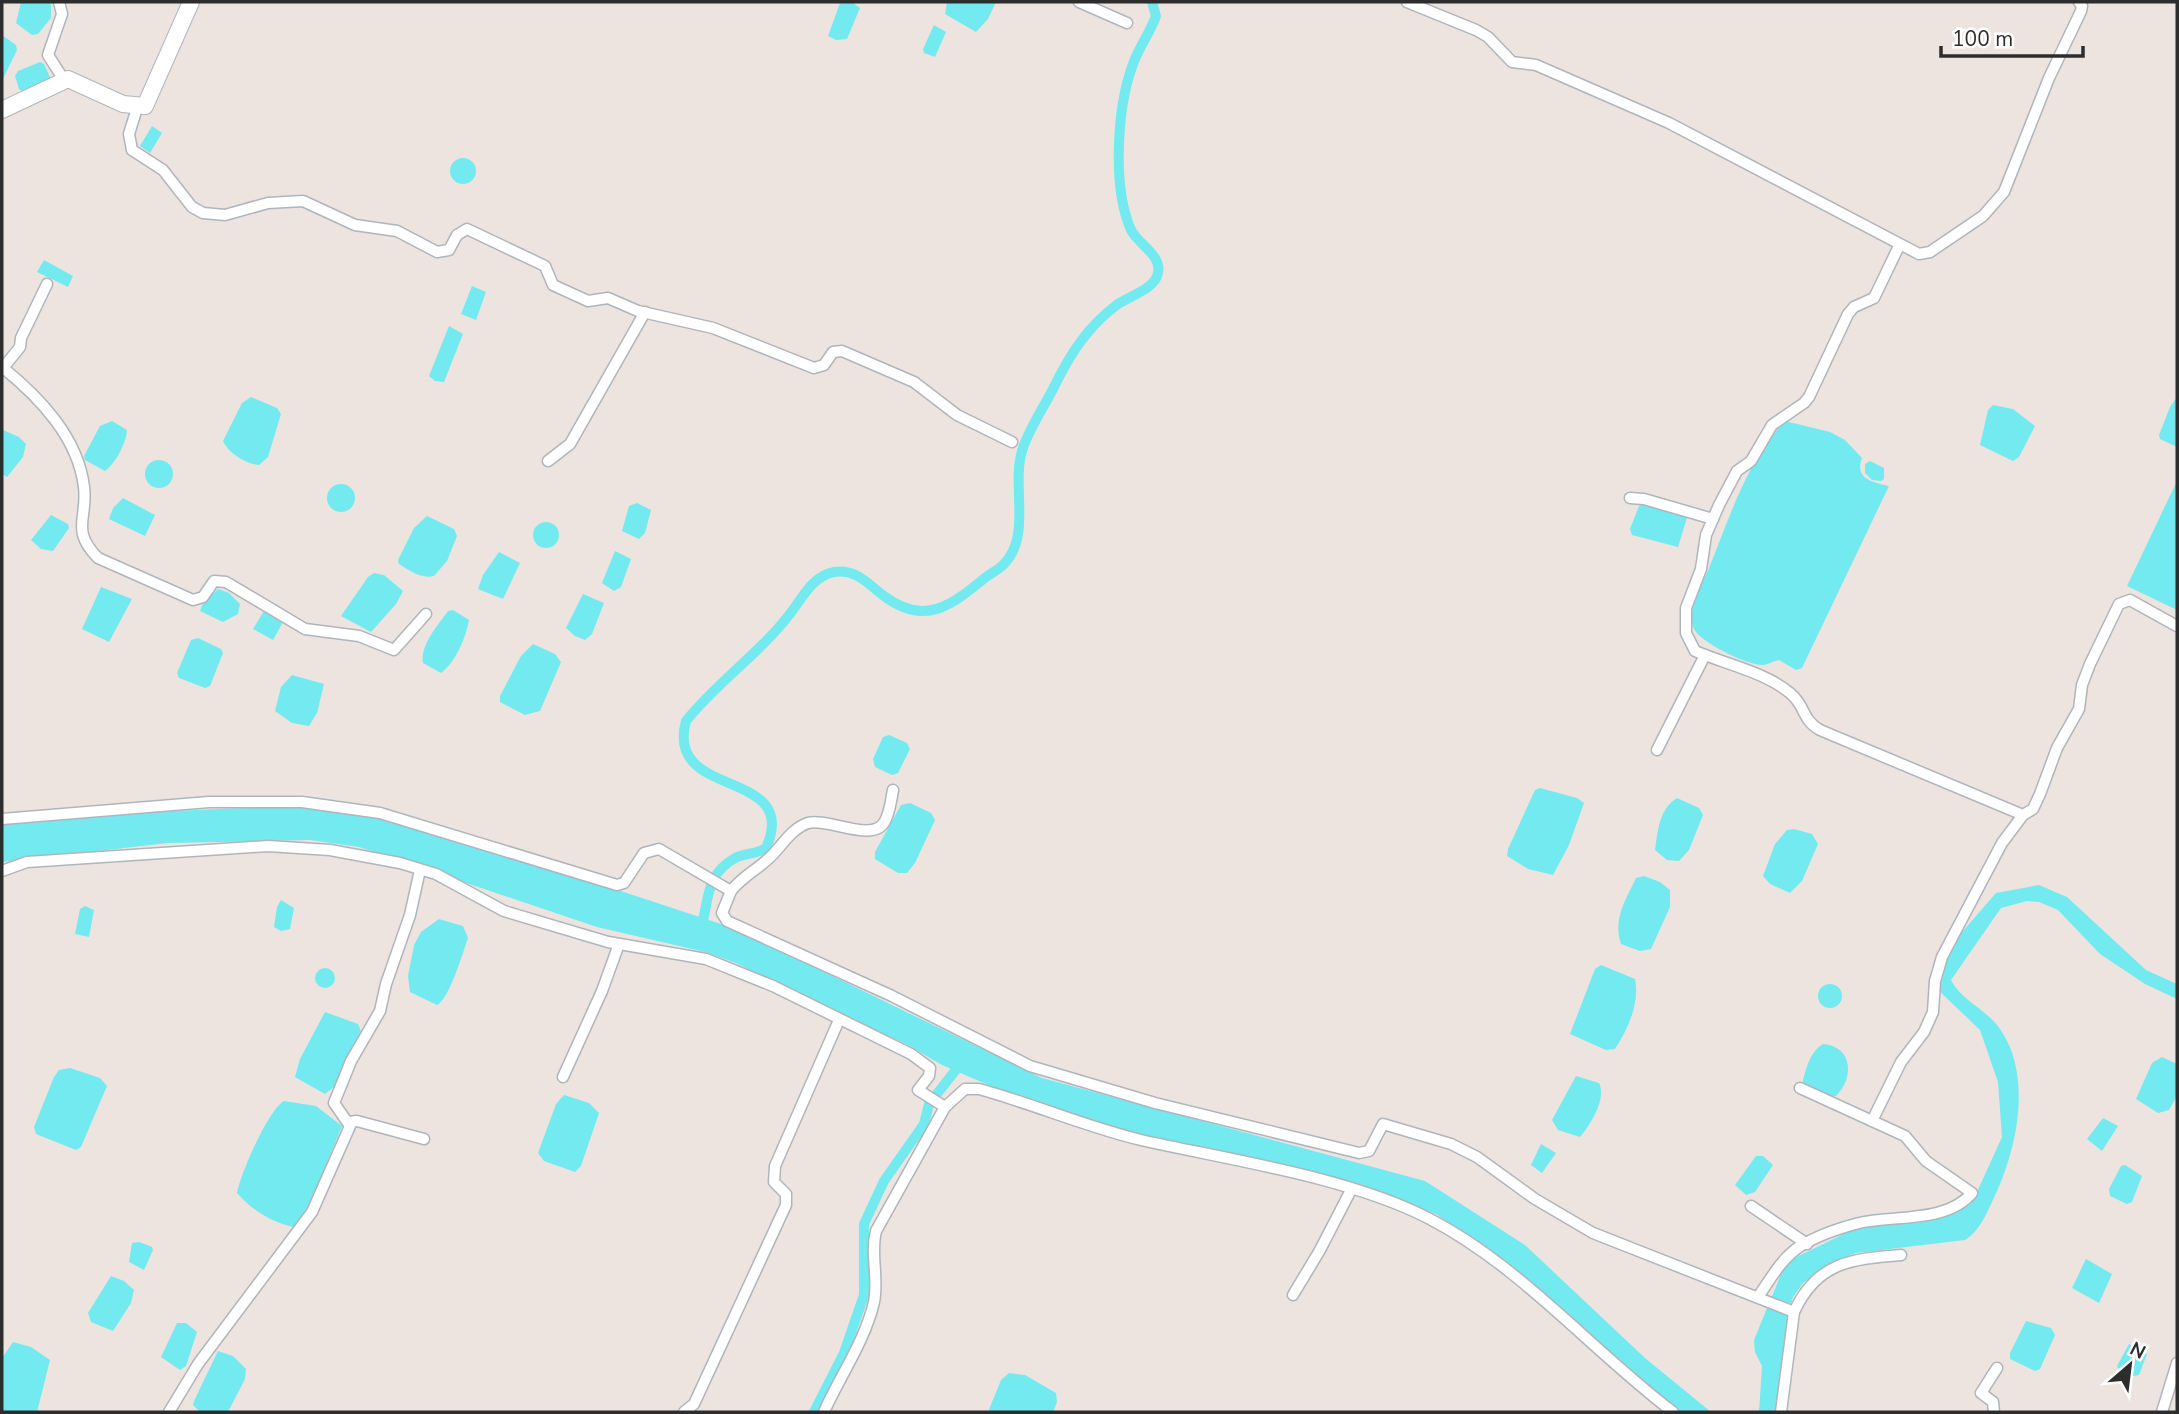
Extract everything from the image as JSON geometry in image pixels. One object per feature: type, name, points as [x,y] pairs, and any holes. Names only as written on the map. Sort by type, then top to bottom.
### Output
[{"type":"street","points":[[59,2],[62,14],[48,55],[64,80]]},
{"type":"street","points":[[191,2],[149,101],[137,107],[129,134],[132,150],[163,170],[192,207],[203,212],[225,215],[268,203],[303,201],[355,225],[397,231],[437,252],[449,250],[457,235],[467,229],[545,266],[553,285],[578,298],[588,301],[608,298],[645,312],[713,328],[814,368],[824,365],[833,352],[842,351],[914,382],[957,415],[1012,442]]},
{"type":"street","points":[[1079,2],[1127,23]]},
{"type":"street","points":[[1407,2],[1476,30],[1488,37],[1512,62],[1536,65],[1669,122],[1899,246],[1919,254],[1930,252],[1995,206],[2010,180],[2049,78],[2075,26],[2082,6],[2079,2]]},
{"type":"street","points":[[2,110],[64,80],[79,82],[137,107]]},
{"type":"street","points":[[1899,246],[1874,298],[1854,307],[1848,314],[1809,397],[1772,425],[1751,461],[1737,471],[1713,519],[1684,622],[1689,645],[1705,655],[1784,689],[1797,699],[1806,721],[1820,730],[2022,816]]},
{"type":"street","points":[[47,284],[21,338],[20,346],[2,368],[47,411],[69,440],[84,488],[79,526],[90,550],[98,558],[193,600],[203,597],[215,581],[226,582],[305,629],[359,636],[394,650],[426,614]]},
{"type":"street","points":[[548,461],[570,444],[645,312]]},
{"type":"street","points":[[1630,498],[1644,499],[1713,519]]},
{"type":"street","points":[[1872,1121],[1901,1062],[1924,1032],[1933,1012],[1935,981],[1942,957],[2001,843],[2022,816],[2033,808],[2040,794],[2057,748],[2078,709],[2081,685],[2119,604],[2130,600],[2177,626]]},
{"type":"street","points":[[1657,750],[1705,655]]},
{"type":"street","points":[[893,790],[881,828],[869,832],[813,822],[799,826],[770,858],[727,889],[722,913],[727,921],[892,996],[1019,1062],[1155,1103],[1359,1153],[1369,1151],[1383,1124],[1396,1125],[1427,1139],[1451,1144],[1477,1157],[1535,1199],[1593,1233],[1791,1311]]},
{"type":"street","points":[[2,820],[209,802],[302,802],[380,813],[611,884],[624,883],[644,853],[653,848],[727,889]]},
{"type":"street","points":[[2,872],[27,862],[268,846],[330,850],[436,874],[503,911],[619,944],[706,959],[773,986],[925,1063],[930,1072],[918,1090],[943,1106]]},
{"type":"street","points":[[169,1412],[198,1364],[312,1212],[350,1126],[337,1111],[334,1103],[351,1061],[380,1011],[386,984],[410,915],[419,870]]},
{"type":"street","points":[[563,1077],[602,991],[619,944]]},
{"type":"street","points":[[684,1412],[694,1404],[786,1205],[786,1194],[774,1182],[775,1166],[839,1020]]},
{"type":"street","points":[[1761,1299],[1787,1257],[1807,1244],[1859,1223],[1938,1211],[1952,1206],[1972,1193],[1926,1161],[1905,1136],[1800,1088]]},
{"type":"street","points":[[824,1412],[874,1304],[877,1283],[873,1245],[876,1231],[943,1106],[965,1089],[979,1089],[1112,1132],[1351,1190],[1408,1209],[1464,1240],[1534,1291],[1673,1412]]},
{"type":"street","points":[[348,1122],[357,1121],[424,1139]]},
{"type":"street","points":[[1293,1295],[1351,1190]]},
{"type":"street","points":[[1751,1206],[1807,1244]]},
{"type":"street","points":[[1781,1412],[1791,1311],[1809,1287],[1831,1269],[1851,1260],[1900,1255]]},
{"type":"street","points":[[2162,1412],[2177,1363]]},
{"type":"street","points":[[1994,1412],[1993,1402],[1980,1393],[1997,1368]]},
{"type":"water","points":[[21,2],[51,3],[51,18],[38,34],[32,35],[16,23]]},
{"type":"water","points":[[852,2],[860,8],[847,39],[836,40],[828,36],[840,3]]},
{"type":"water","points":[[947,2],[996,2],[988,19],[976,32],[945,14]]},
{"type":"water","points":[[934,25],[946,32],[935,57],[924,53],[923,49]]},
{"type":"water","points":[[2,35],[16,45],[17,50],[2,81]]},
{"type":"water","points":[[40,62],[44,64],[51,79],[24,92],[19,89],[15,76],[18,71]]},
{"type":"water","points":[[152,126],[162,133],[150,153],[140,146]]},
{"type":"water","points":[[463,158],[472,162],[476,171],[472,180],[463,184],[454,180],[450,171],[454,162]]},
{"type":"water","points":[[44,260],[73,276],[68,287],[37,272]]},
{"type":"water","points":[[472,286],[486,292],[476,320],[461,314]]},
{"type":"water","points":[[449,326],[463,334],[444,382],[435,381],[429,376]]},
{"type":"water","points":[[251,397],[277,408],[281,414],[268,457],[259,465],[238,457],[223,441],[242,403]]},
{"type":"water","points":[[2177,397],[2177,447],[2160,439],[2159,435]]},
{"type":"water","points":[[1993,405],[2013,409],[2035,426],[2019,457],[2013,461],[1980,445],[1988,410]]},
{"type":"water","points":[[112,421],[127,430],[120,452],[105,471],[85,460],[84,456],[100,426]]},
{"type":"water","points":[[1785,421],[1830,432],[1845,440],[1862,458],[1860,465],[1863,475],[1871,481],[1889,486],[1802,668],[1796,670],[1779,660],[1757,665],[1737,658],[1715,647],[1698,634],[1692,622],[1696,598],[1740,491],[1760,454]]},
{"type":"water","points":[[3,430],[19,437],[26,444],[23,457],[7,477],[2,474]]},
{"type":"water","points":[[159,460],[169,464],[173,474],[169,484],[159,488],[149,484],[145,474],[149,464]]},
{"type":"water","points":[[1870,461],[1884,468],[1884,479],[1881,481],[1872,480],[1865,473],[1865,464]]},
{"type":"water","points":[[2177,481],[2177,610],[2127,586]]},
{"type":"water","points":[[341,484],[351,488],[355,498],[351,508],[341,512],[331,508],[327,498],[331,488]]},
{"type":"water","points":[[123,498],[155,515],[145,536],[109,519],[113,508]]},
{"type":"water","points":[[637,503],[651,510],[645,533],[639,539],[622,531],[629,506]]},
{"type":"water","points":[[1644,504],[1687,518],[1678,547],[1632,535],[1630,529],[1639,506]]},
{"type":"water","points":[[51,515],[68,524],[69,528],[53,551],[41,549],[31,540]]},
{"type":"water","points":[[427,516],[454,529],[457,536],[447,561],[434,576],[429,577],[411,572],[399,564],[398,560],[414,528]]},
{"type":"water","points":[[546,522],[556,525],[559,535],[556,545],[546,548],[536,545],[533,535],[536,525]]},
{"type":"water","points":[[615,551],[631,559],[621,587],[614,591],[602,583]]},
{"type":"water","points":[[499,552],[520,563],[503,599],[478,589],[483,575]]},
{"type":"water","points":[[374,573],[384,575],[403,591],[396,604],[371,632],[341,616],[368,577]]},
{"type":"water","points":[[101,587],[132,599],[109,642],[82,629]]},
{"type":"water","points":[[218,589],[229,593],[240,604],[238,614],[223,622],[200,611],[203,603]]},
{"type":"water","points":[[583,594],[604,603],[592,634],[585,640],[566,628]]},
{"type":"water","points":[[453,610],[469,620],[460,649],[441,673],[423,663],[424,649],[448,611]]},
{"type":"water","points":[[264,611],[283,622],[273,640],[253,629]]},
{"type":"water","points":[[198,638],[221,649],[223,653],[210,686],[205,688],[179,678],[177,673],[191,640]]},
{"type":"water","points":[[533,644],[555,654],[561,662],[540,711],[525,715],[500,702],[500,696],[521,656]]},
{"type":"water","points":[[292,675],[324,684],[317,713],[309,726],[292,723],[275,711],[281,687]]},
{"type":"water","points":[[889,735],[907,743],[910,749],[898,773],[892,775],[875,767],[873,759],[883,737]]},
{"type":"water","points":[[1540,788],[1577,798],[1584,803],[1569,845],[1553,875],[1528,869],[1507,856],[1535,790]]},
{"type":"water","points":[[1677,798],[1699,808],[1703,815],[1689,850],[1679,861],[1667,860],[1655,850],[1663,814]]},
{"type":"water","points":[[910,803],[931,813],[935,820],[915,863],[907,873],[898,873],[875,859],[875,852],[901,805]]},
{"type":"water","points":[[316,805],[412,822],[736,929],[1042,1078],[1425,1181],[1525,1245],[1645,1358],[1711,1412],[1675,1412],[1497,1256],[1436,1214],[1341,1181],[1132,1134],[1044,1109],[942,1065],[906,1044],[821,1006],[736,963],[705,952],[597,927],[359,847],[310,840],[168,843],[2,862],[2,818]]},
{"type":"water","points":[[1787,830],[1812,834],[1818,844],[1802,881],[1790,893],[1770,884],[1763,876],[1775,844]]},
{"type":"water","points":[[1644,876],[1660,882],[1670,890],[1670,907],[1651,949],[1640,951],[1621,944],[1618,926],[1621,910],[1636,878]]},
{"type":"water","points":[[2039,885],[2067,897],[2146,970],[2177,984],[2177,999],[2145,984],[2100,954],[2058,910],[2039,902],[2027,901],[2001,908],[1951,980],[1962,995],[1990,1017],[2002,1032],[2017,1072],[2018,1117],[2014,1140],[2001,1183],[1989,1208],[1978,1228],[1965,1240],[1856,1253],[1829,1264],[1803,1283],[1793,1297],[1786,1325],[1776,1412],[1759,1412],[1762,1366],[1755,1352],[1754,1340],[1786,1262],[1852,1230],[1949,1214],[1977,1192],[2002,1137],[1998,1082],[1980,1030],[1936,988],[1956,939],[1996,893]]},
{"type":"water","points":[[281,900],[294,908],[290,929],[281,931],[274,927],[277,907]]},
{"type":"water","points":[[85,906],[94,910],[89,937],[75,934],[80,909]]},
{"type":"water","points":[[439,919],[463,926],[468,938],[451,985],[437,1005],[410,992],[408,976],[414,945],[421,932]]},
{"type":"water","points":[[1601,965],[1635,979],[1636,997],[1632,1015],[1615,1049],[1606,1050],[1570,1034],[1595,969]]},
{"type":"water","points":[[325,968],[332,971],[335,978],[332,985],[325,988],[318,985],[315,978],[318,971]]},
{"type":"water","points":[[1830,984],[1841,991],[1842,996],[1835,1007],[1830,1008],[1819,1001],[1818,996],[1825,985]]},
{"type":"water","points":[[325,1012],[358,1024],[361,1031],[334,1087],[325,1094],[295,1077],[300,1059]]},
{"type":"water","points":[[1823,1044],[1840,1050],[1848,1064],[1846,1080],[1836,1096],[1830,1097],[1802,1085],[1811,1056]]},
{"type":"water","points":[[2162,1057],[2177,1064],[2177,1096],[2169,1110],[2158,1113],[2136,1099],[2152,1063]]},
{"type":"water","points":[[70,1068],[100,1078],[107,1086],[81,1147],[76,1150],[36,1134],[34,1127],[54,1077],[59,1070]]},
{"type":"water","points":[[1576,1076],[1599,1083],[1601,1089],[1596,1112],[1580,1137],[1558,1130],[1552,1120]]},
{"type":"water","points":[[564,1095],[589,1103],[599,1113],[581,1166],[575,1172],[544,1161],[538,1153],[556,1104]]},
{"type":"water","points":[[284,1101],[316,1106],[342,1126],[307,1211],[293,1227],[262,1214],[237,1193],[263,1129]]},
{"type":"water","points":[[2103,1118],[2118,1126],[2102,1151],[2087,1139]]},
{"type":"water","points":[[1541,1144],[1556,1153],[1542,1173],[1531,1165]]},
{"type":"water","points":[[1756,1156],[1763,1156],[1773,1165],[1755,1192],[1746,1195],[1735,1185]]},
{"type":"water","points":[[2125,1165],[2142,1176],[2132,1202],[2127,1204],[2110,1196],[2109,1189],[2121,1166]]},
{"type":"water","points":[[139,1242],[152,1247],[153,1250],[144,1270],[129,1262],[132,1243]]},
{"type":"water","points":[[2086,1259],[2112,1274],[2099,1303],[2072,1288]]},
{"type":"water","points":[[111,1276],[124,1281],[134,1290],[131,1303],[113,1331],[91,1322],[88,1313]]},
{"type":"water","points":[[2026,1321],[2051,1328],[2055,1335],[2040,1369],[2035,1371],[2010,1359],[2010,1353]]},
{"type":"water","points":[[177,1323],[186,1323],[197,1332],[186,1366],[180,1370],[161,1357]]},
{"type":"water","points":[[13,1342],[31,1347],[50,1360],[37,1412],[2,1412],[2,1358]]},
{"type":"water","points":[[2129,1344],[2147,1354],[2139,1375],[2133,1376],[2119,1370],[2117,1366]]},
{"type":"water","points":[[218,1351],[233,1356],[246,1369],[245,1379],[228,1412],[200,1412],[193,1405],[194,1401]]},
{"type":"water","points":[[1009,1373],[1025,1375],[1056,1393],[1057,1402],[1053,1412],[988,1412],[1001,1380]]},
{"type":"waterway","points":[[701,929],[710,889],[718,872],[735,858],[766,848],[772,823],[766,805],[751,793],[711,775],[694,763],[685,746],[686,721],[777,629],[808,589],[826,574],[842,571],[856,575],[899,605],[925,611],[950,603],[1003,565],[1017,540],[1020,462],[1033,425],[1067,363],[1089,331],[1118,304],[1147,288],[1156,279],[1156,261],[1131,230],[1125,212],[1119,170],[1123,102],[1133,64],[1156,16],[1152,2]]},
{"type":"waterway","points":[[814,1412],[844,1353],[864,1295],[864,1224],[884,1181],[924,1124],[929,1104],[962,1062]]}]
